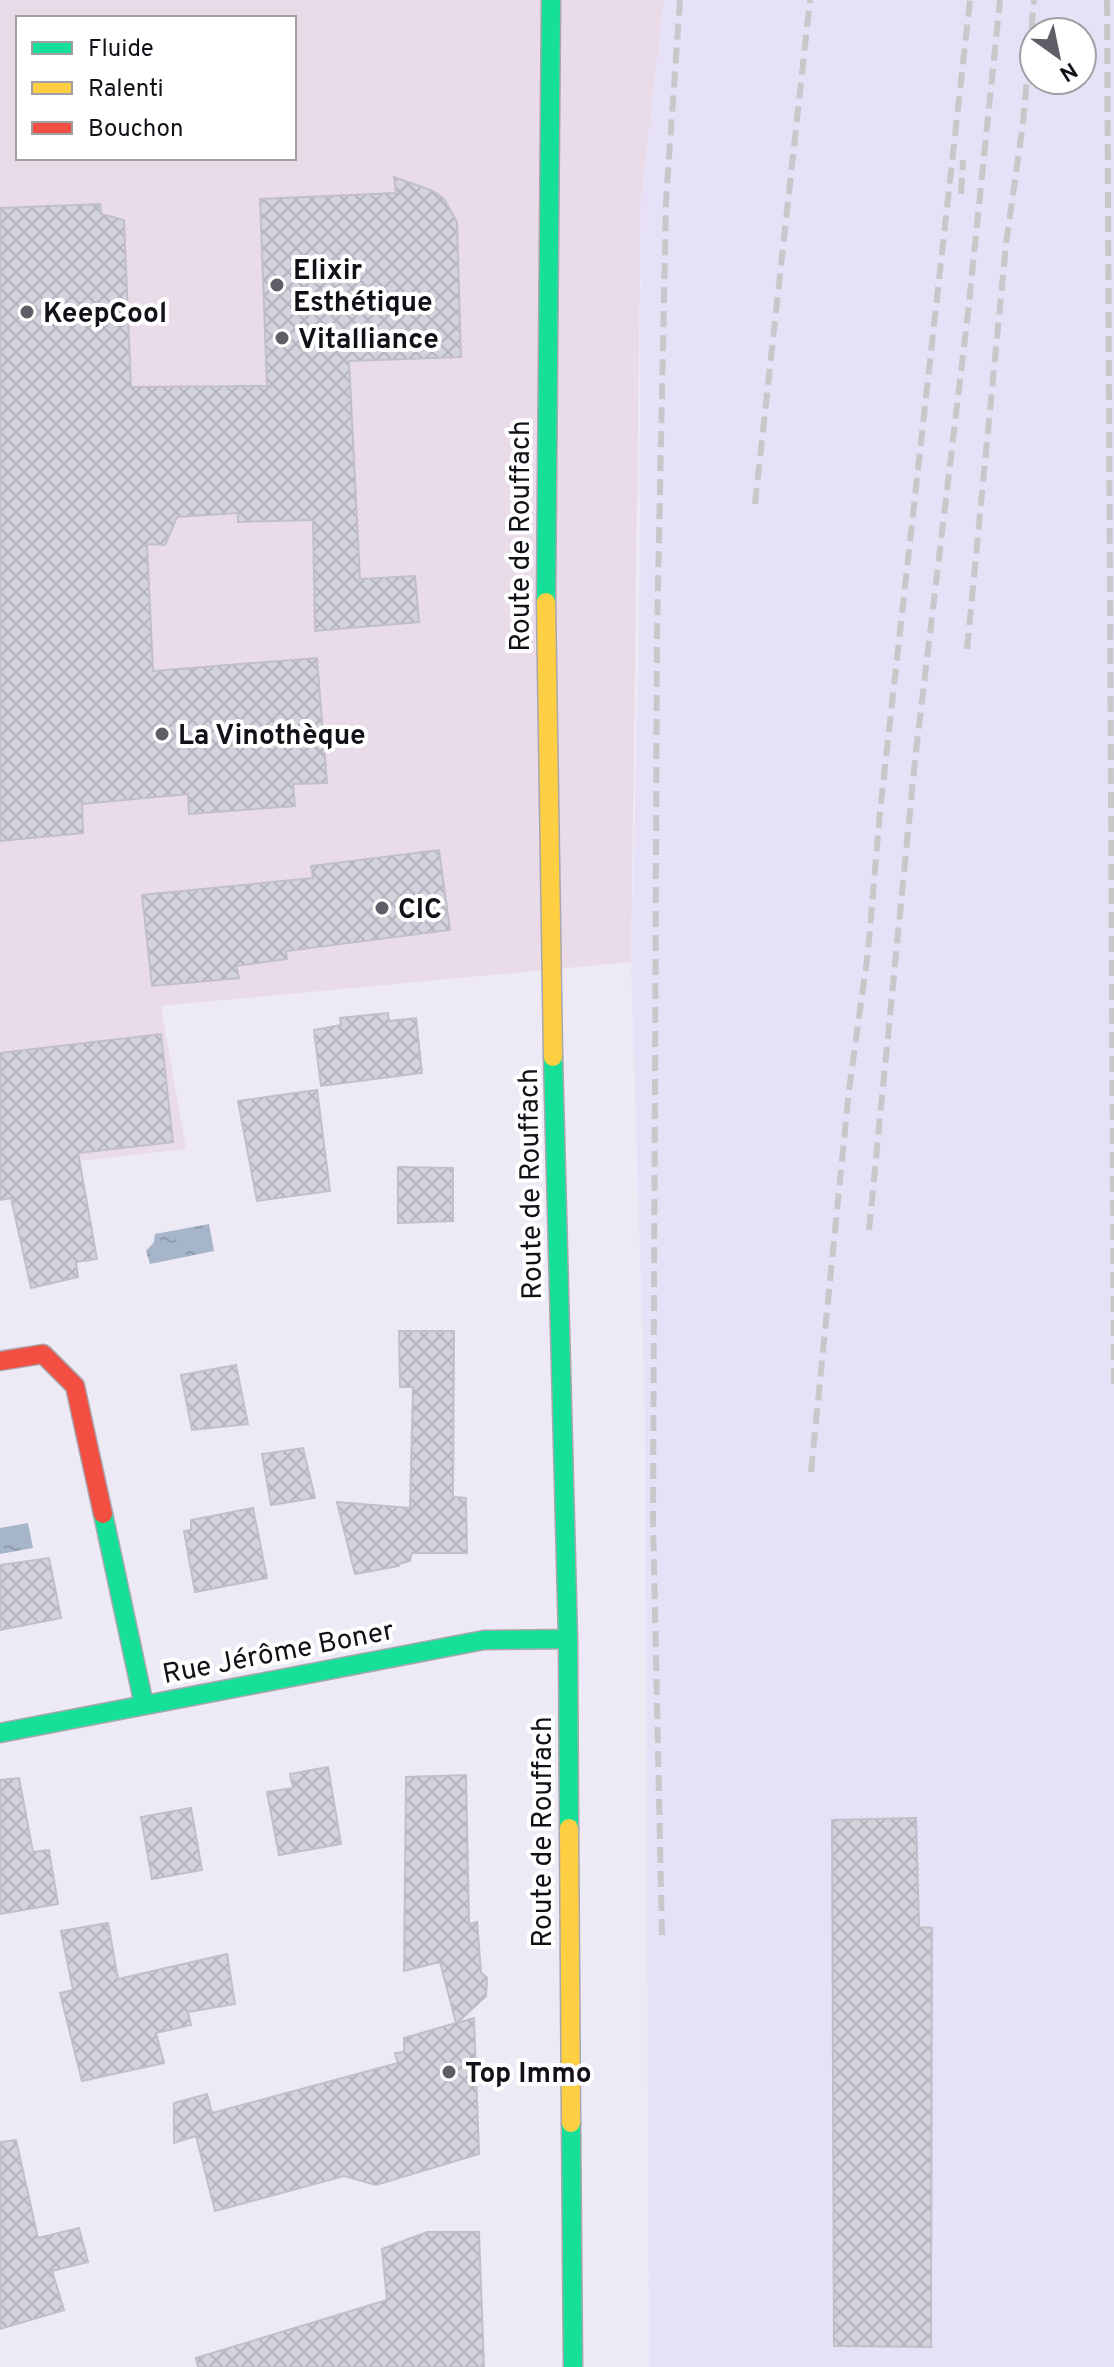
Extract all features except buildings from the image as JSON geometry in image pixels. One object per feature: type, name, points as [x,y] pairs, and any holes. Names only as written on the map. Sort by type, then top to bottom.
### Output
[{"type":"main road","name":"Route de Rouffach","points":[[551,0],[545,487],[548,820],[568,1639],[573,2367]]},
{"type":"main road","points":[[0,1361],[43,1354],[75,1386],[144,1705]]},
{"type":"main road","name":"Rue Jérôme Boner","points":[[0,1733],[484,1640],[568,1639]]},
{"type":"shaded area","points":[[0,0],[664,0],[641,199],[631,962],[161,1006],[186,1149],[0,1170]]},
{"type":"shaded area","points":[[664,0],[1114,0],[1114,2367],[649,2367],[645,1415],[631,962],[639,652],[641,199]]},
{"type":"water","points":[[209,1224],[214,1251],[150,1264],[146,1251],[154,1242],[155,1234]]},
{"type":"water","points":[[28,1523],[33,1548],[0,1554],[0,1528]]},
{"type":"railway","points":[[662,1935],[653,1520],[657,634],[666,201],[680,0]]},
{"type":"railway","points":[[755,504],[810,0]]},
{"type":"railway","points":[[811,1472],[849,1090],[868,952],[880,812],[970,0]]},
{"type":"railway","points":[[869,1230],[915,760],[968,313],[1000,0]]},
{"type":"railway","points":[[967,649],[1006,244],[1023,123],[1034,0]]},
{"type":"railway","points":[[1107,0],[1114,1390]]},
{"type":"railway","points":[[961,194],[963,160]]},
{"type":"traffic: fast","points":[[546,602],[551,0]]},
{"type":"traffic: fast","points":[[553,1057],[568,1639],[569,1828]]},
{"type":"traffic: fast","points":[[103,1514],[144,1705]]},
{"type":"traffic: fast","points":[[0,1733],[484,1640],[568,1639]]},
{"type":"traffic: fast","points":[[571,2123],[573,2367]]},
{"type":"traffic: slow","points":[[546,602],[553,1057]]},
{"type":"traffic: slow","points":[[569,1828],[571,2123]]},
{"type":"traffic: jam","points":[[0,1361],[43,1354],[75,1386],[103,1514]]},
{"type":"place","name":"Elixir Esthétique","points":[[277,285]]},
{"type":"place","name":"KeepCool","points":[[27,312]]},
{"type":"place","name":"Vitalliance","points":[[282,338]]},
{"type":"place","name":"La Vinothèque","points":[[162,734]]},
{"type":"place","name":"CIC","points":[[382,908]]},
{"type":"place","name":"Top Immo","points":[[449,2072]]}]
